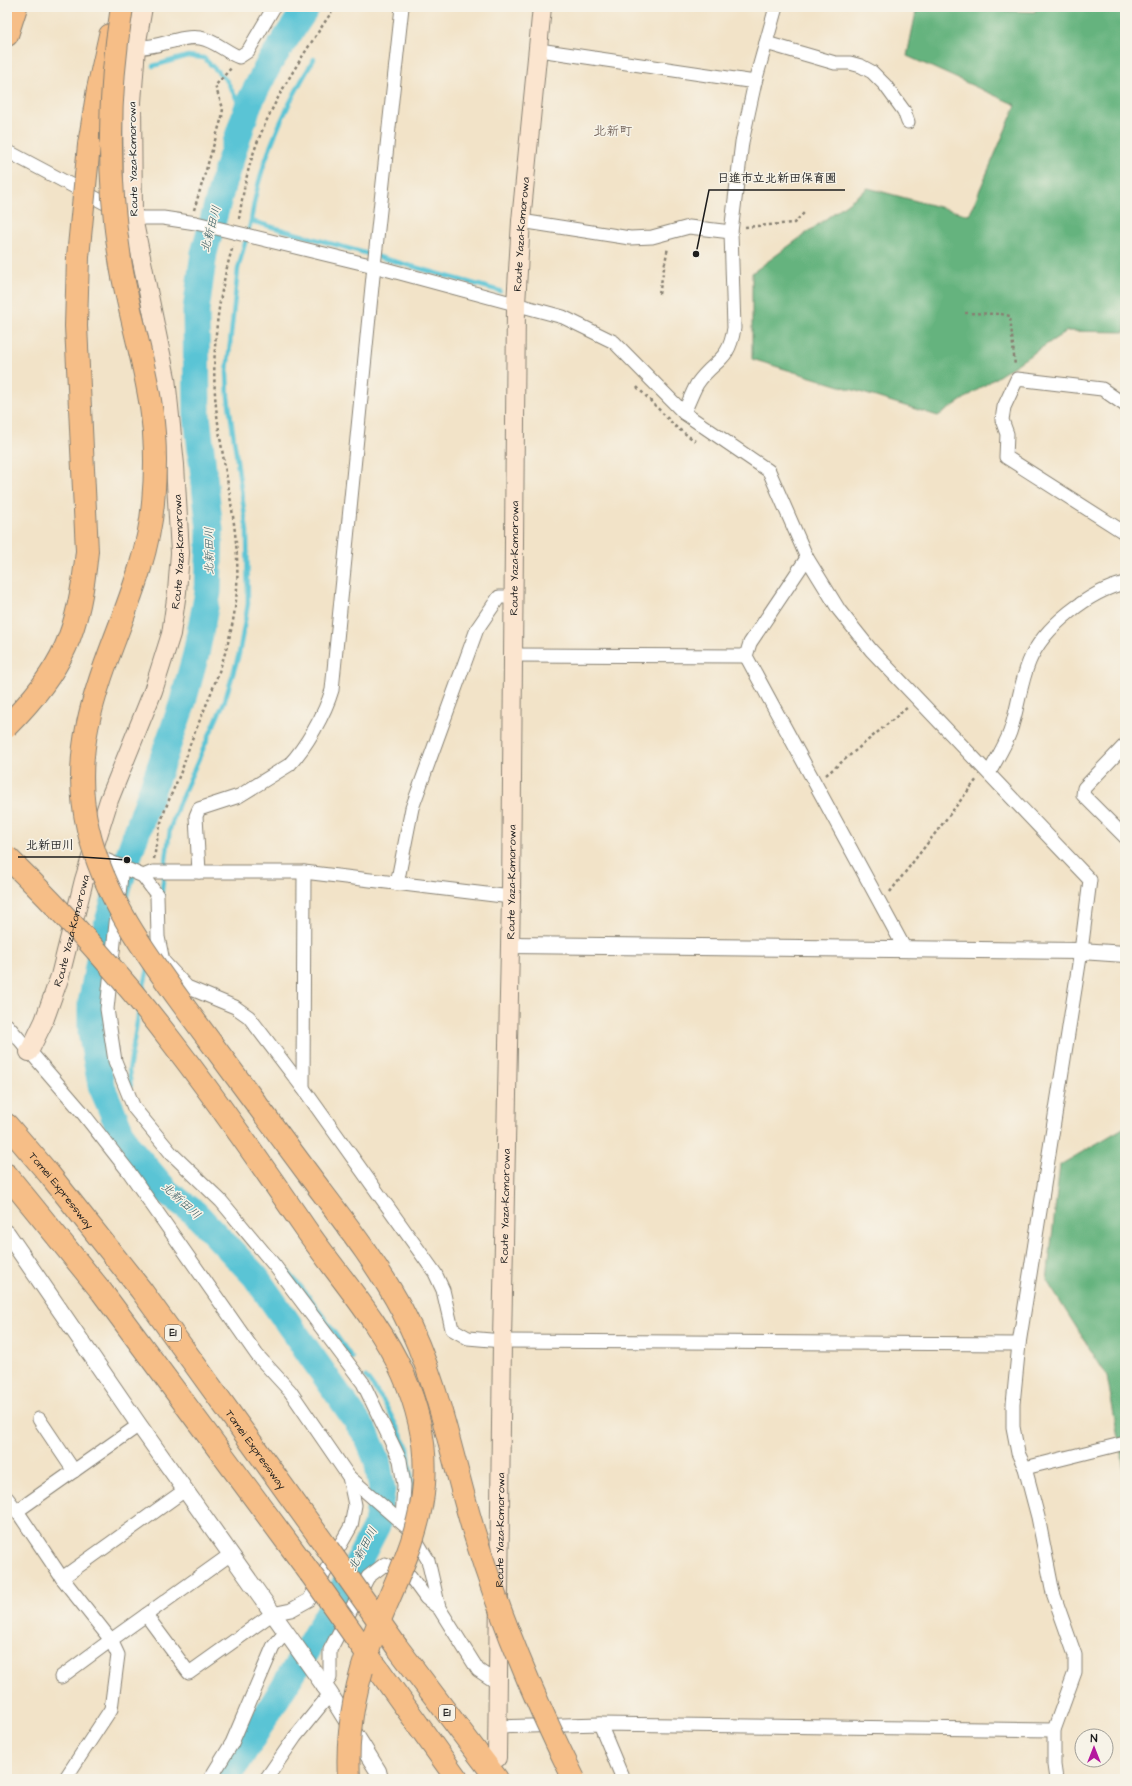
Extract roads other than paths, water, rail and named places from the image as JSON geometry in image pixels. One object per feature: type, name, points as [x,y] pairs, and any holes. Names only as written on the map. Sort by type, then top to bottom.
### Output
[{"type":"highway","points":[[7,35],[16,7]]},
{"type":"highway","points":[[7,726],[30,703],[51,676],[66,649],[76,619],[84,586],[88,551],[78,390],[76,326],[78,257],[90,138],[98,89],[116,7]]},
{"type":"highway","points":[[122,7],[112,91],[111,140],[113,191],[121,266],[151,406],[155,440],[155,475],[152,510],[146,541],[136,577],[98,684],[87,725],[81,776],[83,805],[88,831],[98,864],[111,893],[161,974],[363,1248],[400,1306],[418,1342],[439,1401],[472,1525],[486,1569],[526,1674],[574,1779]]},
{"type":"highway","points":[[7,857],[100,956],[172,1042],[364,1310],[402,1372],[413,1400],[420,1430],[424,1458],[424,1485],[419,1514],[411,1544],[374,1636],[355,1691],[350,1718],[347,1752],[349,1779]]},
{"type":"highway","name":"Tomei Expressway","points":[[7,1125],[49,1174],[141,1290],[397,1647],[497,1769]]},
{"type":"highway","points":[[7,1175],[102,1292],[310,1573],[457,1779]]},
{"type":"main road","name":"Route Yaza-Komorowa","points":[[29,1052],[44,1021],[60,976],[92,854],[109,800],[153,691],[171,634],[177,592],[180,553],[175,465],[166,378],[133,218],[132,102],[136,47],[143,7]]},
{"type":"main road","name":"Route Yaza-Komorowa","points":[[497,1769],[502,1341],[511,897],[516,304],[521,221],[542,7]]},
{"type":"street","points":[[136,47],[148,48],[188,37],[202,38],[239,57],[248,51],[274,7]]},
{"type":"street","points":[[199,872],[196,816],[199,809],[239,796],[289,765],[296,758],[328,703],[332,690],[374,266],[402,7]]},
{"type":"street","points":[[684,413],[697,384],[726,355],[732,343],[734,328],[732,230],[742,142],[755,82],[776,7]]},
{"type":"street","points":[[766,43],[814,58],[835,63],[850,63],[861,66],[872,72],[885,85],[904,111],[908,122]]},
{"type":"street","points":[[538,50],[755,82]]},
{"type":"street","points":[[7,151],[133,218],[163,218],[194,222],[374,266],[563,317],[614,342],[684,413],[769,471],[807,558],[839,610],[871,650],[1090,880],[1081,951],[1018,1344],[1013,1404],[1014,1427],[1018,1453],[1025,1468],[1038,1517],[1053,1593],[1075,1655],[1075,1672],[1054,1730],[1054,1765],[1056,1779]]},
{"type":"street","points":[[521,221],[630,238],[652,237],[690,228],[732,230]]},
{"type":"street","points":[[1125,404],[1102,389],[1017,379],[1004,407],[1002,420],[1007,434],[1006,457],[1125,533]]},
{"type":"street","points":[[807,558],[750,643],[746,656],[905,949]]},
{"type":"street","points":[[987,771],[1010,734],[1029,661],[1043,638],[1070,612],[1099,592],[1110,586],[1125,583]]},
{"type":"street","points":[[397,884],[412,808],[477,629],[499,597],[514,597]]},
{"type":"street","points":[[512,655],[746,656]]},
{"type":"street","points":[[1125,745],[1084,788],[1083,795],[1125,837]]},
{"type":"street","points":[[92,854],[146,875],[199,872],[304,872],[511,897]]},
{"type":"street","points":[[122,866],[107,1009],[115,1061],[134,1108],[171,1153],[231,1213],[275,1266],[363,1383],[400,1460],[404,1485],[402,1520]]},
{"type":"street","points":[[303,1088],[304,872]]},
{"type":"street","points":[[146,875],[157,895],[158,937],[163,961],[186,987],[235,1007],[250,1017],[436,1273],[443,1290],[452,1329],[468,1338],[502,1341],[1018,1344]]},
{"type":"street","points":[[510,945],[1081,951],[1125,954]]},
{"type":"street","points":[[7,1025],[82,1112],[129,1172],[257,1355],[290,1391],[349,1477],[402,1520],[410,1530],[428,1560],[440,1608],[478,1670],[499,1684]]},
{"type":"street","points":[[7,1233],[139,1425],[326,1690],[378,1771],[380,1779]]},
{"type":"street","points":[[39,1420],[74,1471]]},
{"type":"street","points":[[17,1511],[139,1425]]},
{"type":"street","points":[[1025,1468],[1125,1444]]},
{"type":"street","points":[[146,1614],[189,1673],[272,1614],[291,1610],[309,1600],[350,1526],[355,1505],[349,1477]]},
{"type":"street","points":[[62,1578],[185,1490]]},
{"type":"street","points":[[7,1498],[62,1578],[111,1640],[118,1656],[111,1709],[65,1779]]},
{"type":"street","points":[[61,1677],[146,1614],[231,1554]]},
{"type":"street","points":[[266,1779],[326,1690],[330,1678],[330,1650],[368,1577],[385,1564],[410,1576],[426,1598],[440,1608]]},
{"type":"street","points":[[210,1779],[232,1743],[273,1647],[285,1633]]},
{"type":"street","points":[[498,1726],[600,1724],[1054,1730]]},
{"type":"street","points":[[600,1724],[623,1779]]},
{"type":"waterway","name":"北新田川","points":[[227,1779],[309,1646],[359,1560],[377,1525],[382,1489],[377,1460],[366,1434],[255,1276],[195,1213],[167,1192],[126,1144],[101,1085],[91,1032],[91,1004],[104,934],[127,860],[182,705],[196,654],[208,592],[210,530],[197,415],[196,310],[204,253],[225,176],[249,103],[270,62],[307,7]]},
{"type":"waterway","points":[[153,66],[188,56],[204,58],[227,81],[245,115]]},
{"type":"waterway","points":[[251,221],[260,179],[274,137],[303,77],[314,59]]},
{"type":"waterway","points":[[161,897],[170,829],[179,803],[225,700],[239,654],[248,604],[247,531],[228,397],[227,372],[238,269],[251,221],[500,291]]},
{"type":"waterway","points":[[142,993],[148,969]]},
{"type":"waterway","points":[[131,1086],[129,1070],[139,1010]]},
{"type":"waterway","points":[[280,1262],[311,1299],[352,1358]]},
{"type":"waterway","points":[[366,1377],[384,1402],[408,1448],[413,1490]]},
{"type":"place","name":"日進市立北新田保育園","points":[[696,254]]},
{"type":"place","name":"北新田川","points":[[127,860]]},
{"type":"district","name":"北新町","points":[[613,131]]}]
